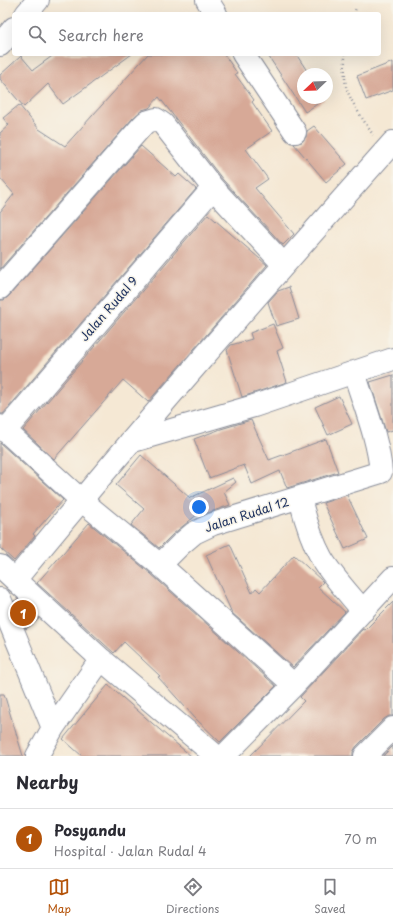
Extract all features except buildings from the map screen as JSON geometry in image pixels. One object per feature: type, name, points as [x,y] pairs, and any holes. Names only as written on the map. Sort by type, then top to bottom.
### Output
[{"type":"street","points":[[28,12],[38,0]]},
{"type":"street","points":[[207,0],[215,12]]},
{"type":"street","points":[[0,45],[12,30]]},
{"type":"street","points":[[244,56],[295,132]]},
{"type":"street","points":[[0,288],[146,122],[156,119],[163,124],[213,188],[284,265]]},
{"type":"street","points":[[216,756],[101,659],[4,571],[81,500],[284,265],[388,148]]},
{"type":"street","name":"Jalan Rudal 9","points":[[3,428],[213,188]]},
{"type":"street","points":[[130,442],[254,406],[393,360]]},
{"type":"street","points":[[354,372],[380,457],[387,470]]},
{"type":"street","points":[[3,428],[81,500],[160,565],[294,685]]},
{"type":"street","name":"Jalan Rudal 12","points":[[160,565],[194,533],[213,524],[387,470]]},
{"type":"street","points":[[300,498],[313,541],[323,560],[362,610]]},
{"type":"street","points":[[224,756],[294,685],[393,578]]},
{"type":"street","points":[[0,599],[48,746]]},
{"type":"street","points":[[48,746],[101,659]]},
{"type":"street","points":[[365,756],[393,728]]},
{"type":"path","points":[[355,12],[356,8]]},
{"type":"path","points":[[345,56],[346,86],[354,104],[388,148]]},
{"type":"place","name":"Posyandu","points":[[23,613]]}]
